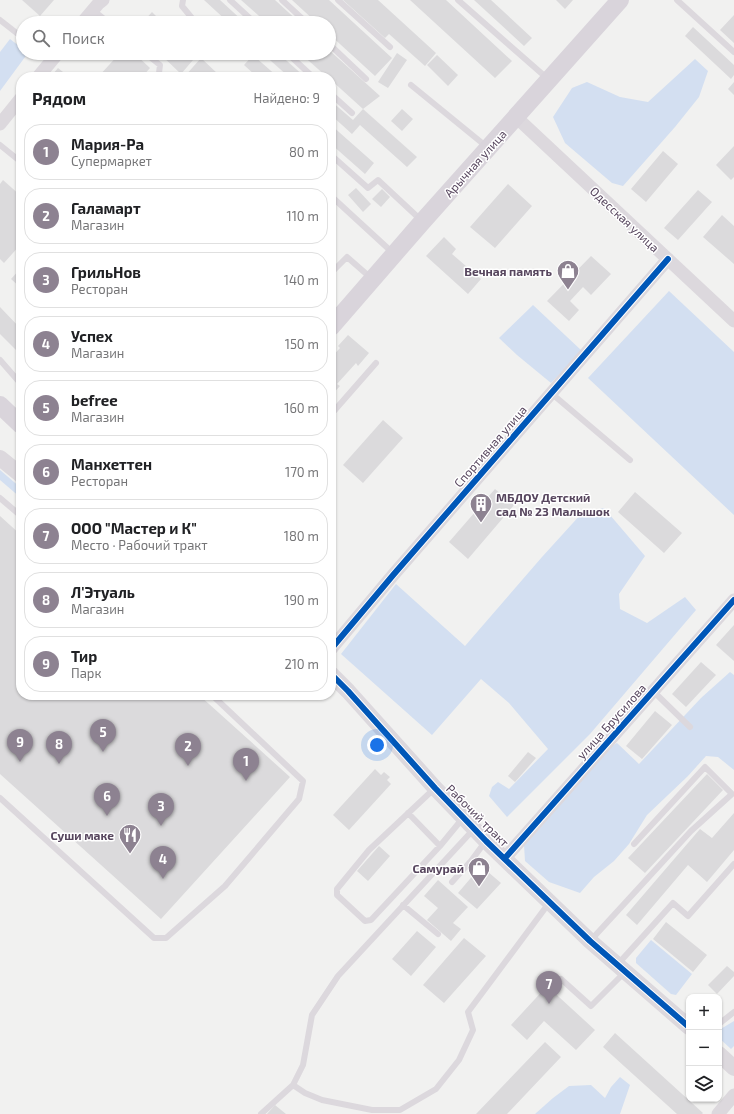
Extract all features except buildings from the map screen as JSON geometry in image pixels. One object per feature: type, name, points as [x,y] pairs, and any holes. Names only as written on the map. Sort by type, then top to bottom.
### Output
[{"type":"main road","name":"Арычная улица","points":[[336,321],[422,221],[620,0]]},
{"type":"main road","points":[[0,405],[16,420]]},
{"type":"street","points":[[88,16],[103,0]]},
{"type":"street","points":[[41,72],[48,60]]},
{"type":"street","points":[[0,124],[16,104]]},
{"type":"street","name":"Одесская улица","points":[[516,117],[734,321]]},
{"type":"street","name":"Спортивная улица","points":[[336,643],[394,574],[668,259]]},
{"type":"street","points":[[0,458],[16,471]]},
{"type":"street","name":"улица Брусилова","points":[[505,858],[734,600]]},
{"type":"street","name":"Рабочий тракт","points":[[336,679],[435,788],[486,841],[590,941],[686,1024]]},
{"type":"street","points":[[722,1057],[734,1068]]},
{"type":"street","points":[[718,1114],[734,1095]]},
{"type":"lane","points":[[183,0],[182,6],[190,16]]},
{"type":"lane","points":[[230,0],[247,16]]},
{"type":"lane","points":[[282,0],[299,16]]},
{"type":"lane","points":[[338,0],[390,47]]},
{"type":"lane","points":[[458,0],[549,80]]},
{"type":"lane","points":[[677,0],[734,52]]},
{"type":"lane","points":[[93,10],[100,16]]},
{"type":"lane","points":[[0,20],[16,33]]},
{"type":"lane","points":[[336,51],[366,79]]},
{"type":"lane","points":[[154,60],[160,65],[159,72]]},
{"type":"lane","points":[[295,60],[308,72]]},
{"type":"lane","points":[[411,85],[488,148]]},
{"type":"lane","points":[[336,99],[352,113]]},
{"type":"lane","points":[[0,145],[16,158]]},
{"type":"lane","points":[[336,160],[368,188],[378,180],[422,221]]},
{"type":"lane","points":[[336,201],[394,254]]},
{"type":"lane","points":[[336,268],[347,256],[372,279]]},
{"type":"lane","points":[[0,360],[16,378]]},
{"type":"lane","points":[[336,407],[376,363]]},
{"type":"lane","points":[[551,393],[630,460]]},
{"type":"lane","points":[[0,498],[16,512]]},
{"type":"lane","points":[[653,691],[690,727]]},
{"type":"lane","points":[[0,798],[154,938],[166,938],[225,886],[299,799],[303,781],[217,700]]},
{"type":"lane","points":[[590,941],[691,831],[733,793],[705,767],[634,844]]},
{"type":"lane","points":[[435,788],[369,850],[337,889],[336,895],[365,921],[371,920],[440,846],[469,823]]},
{"type":"lane","points":[[408,813],[440,846]]},
{"type":"lane","points":[[261,1114],[293,1085],[303,1065],[312,1015],[338,976],[403,905],[469,823]]},
{"type":"lane","points":[[452,882],[471,861],[486,841]]},
{"type":"lane","points":[[561,979],[591,1006],[673,903],[688,916],[734,864]]},
{"type":"lane","points":[[293,1085],[305,1093],[322,1100],[372,1110],[400,1110],[436,1089],[460,1060],[473,1030],[468,1012],[550,902]]},
{"type":"lane","points":[[403,905],[438,934]]},
{"type":"lane","points":[[722,1022],[734,1012]]},
{"type":"shaded area","points":[[10,39],[16,44],[16,60],[23,60],[0,91],[0,52]]},
{"type":"shaded area","points":[[695,59],[708,71],[699,97],[675,127],[623,186],[612,183],[565,143],[553,117],[572,88],[587,82],[620,97],[648,102]]},
{"type":"shaded area","points":[[669,291],[734,352],[734,515],[588,378]]},
{"type":"shaded area","points":[[533,305],[582,351],[551,383],[499,338]]},
{"type":"shaded area","points":[[0,470],[16,484],[16,494],[0,480]]},
{"type":"shaded area","points":[[604,508],[645,556],[619,594],[620,609],[647,623],[685,597],[696,610],[590,734],[507,817],[489,796],[492,787],[498,782],[509,789],[548,749],[509,703],[481,679],[432,735],[341,654],[396,584],[465,646],[582,513]]},
{"type":"shaded area","points":[[730,672],[734,675],[734,770],[718,757],[706,756],[688,776],[647,815],[629,844],[614,861],[594,877],[580,893],[549,882],[525,861],[524,845],[608,748],[617,743],[639,764],[701,698]]},
{"type":"shaded area","points":[[651,940],[692,974],[676,995],[671,994],[636,963],[636,958]]},
{"type":"shaded area","points":[[734,1021],[734,1046],[731,1049],[722,1041],[722,1028]]},
{"type":"shaded area","points":[[620,1077],[630,1085],[620,1114],[535,1114],[569,1086],[591,1085],[605,1098],[611,1087]]},
{"type":"cycle path","points":[[336,643],[394,574],[668,259]]},
{"type":"cycle path","points":[[505,858],[734,600]]},
{"type":"cycle path","points":[[336,679],[435,788],[486,841],[590,941],[686,1024]]},
{"type":"place","name":"Вечная память","points":[[568,290]]},
{"type":"place","name":"МБДОУ Детский сад № 23 Малышок","points":[[481,524]]},
{"type":"place","name":"befree","points":[[103,752]]},
{"type":"place","name":"Тир","points":[[20,762]]},
{"type":"place","name":"Л'Этуаль","points":[[59,764]]},
{"type":"place","name":"Галамарт","points":[[188,766]]},
{"type":"place","name":"Мария-Ра","points":[[246,781]]},
{"type":"place","name":"Манхеттен","points":[[107,816]]},
{"type":"place","name":"ГрильНов","points":[[161,826]]},
{"type":"place","name":"Суши маке","points":[[130,854]]},
{"type":"place","name":"Успех","points":[[163,879]]},
{"type":"place","name":"Самурай","points":[[479,888]]},
{"type":"place","name":"ООО \"Мастер и К\"","points":[[549,1004]]}]
